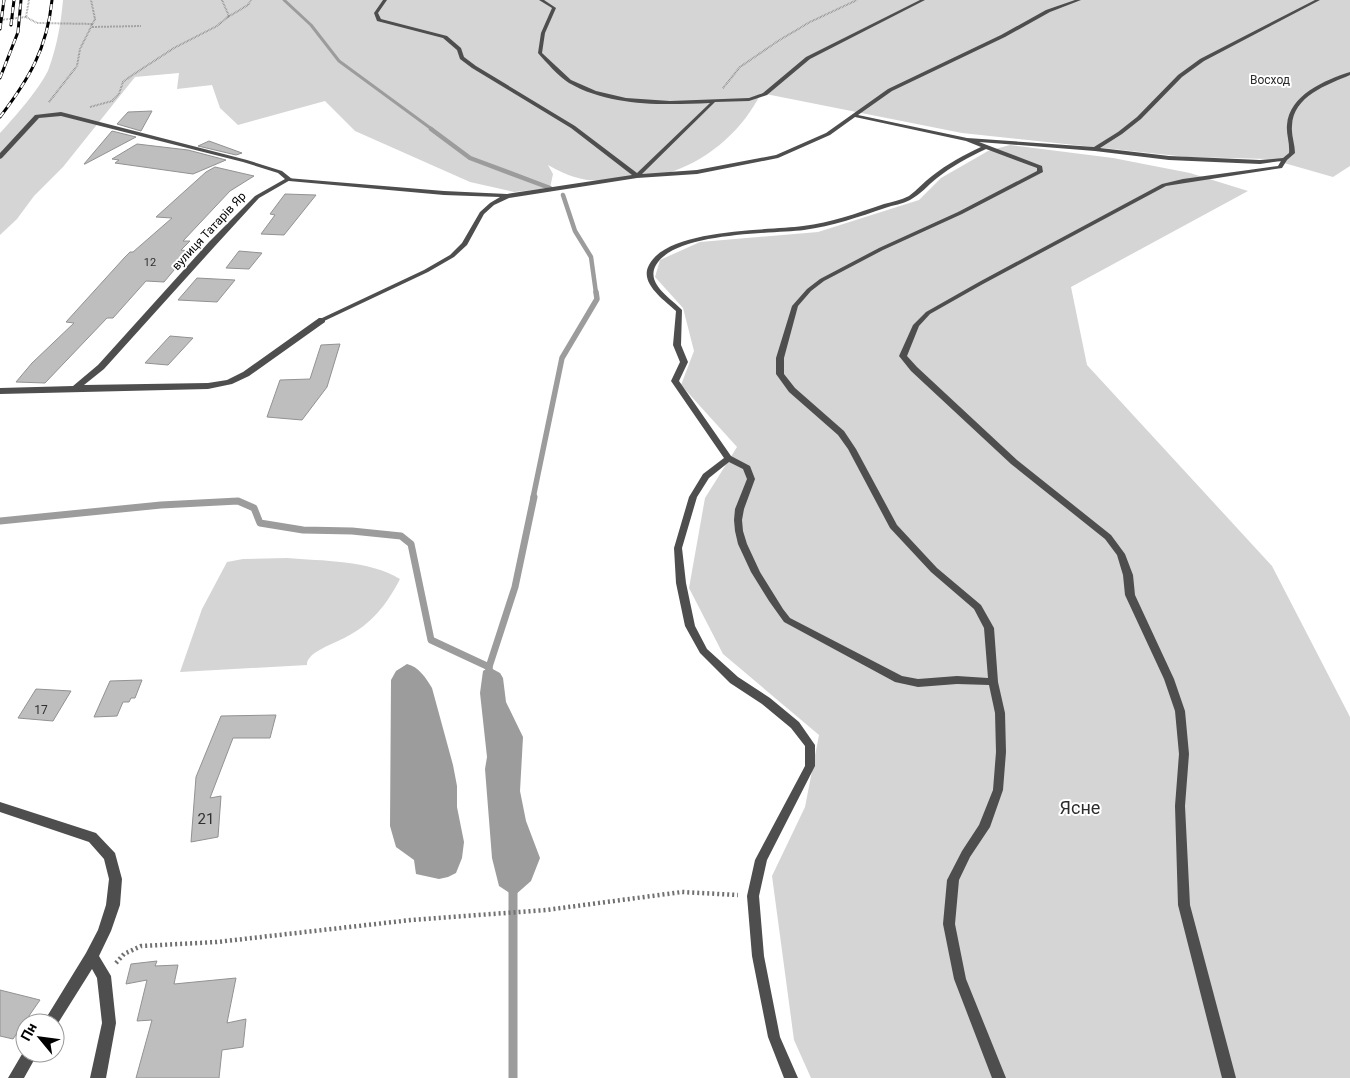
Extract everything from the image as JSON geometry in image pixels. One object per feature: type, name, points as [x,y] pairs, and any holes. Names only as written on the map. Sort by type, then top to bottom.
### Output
[{"type":"street","points":[[0,157],[37,116],[61,114],[245,161],[280,172],[289,179]]},
{"type":"street","name":"вулиця Татарів Яр","points":[[75,388],[102,367],[212,244],[258,197],[289,179]]},
{"type":"street","points":[[0,391],[208,386],[229,382],[246,374],[322,320]]},
{"type":"street","points":[[0,807],[93,838],[108,853],[116,871],[117,888],[109,919],[92,958],[56,1013]]},
{"type":"street","points":[[92,958],[104,976],[109,1023],[98,1078]]},
{"type":"street","points":[[16,1078],[25,1063]]},
{"type":"lane","points":[[385,0],[376,13],[379,20],[444,37],[459,49],[462,58],[474,67],[574,127],[637,176]]},
{"type":"lane","points":[[541,0],[554,8],[543,33],[540,54],[569,81],[594,92],[626,100],[670,103],[750,99],[765,94],[808,58],[923,0]]},
{"type":"lane","points":[[289,179],[444,193],[507,196],[637,176],[697,172],[778,156],[828,134],[890,90],[1003,36],[1048,11],[1079,0]]},
{"type":"lane","points":[[1095,149],[1139,118],[1180,76],[1202,60],[1318,0]]},
{"type":"lane","points":[[1229,1078],[1184,905],[1180,806],[1184,754],[1180,711],[1169,679],[1130,595],[1128,575],[1121,554],[1108,537],[1014,462],[914,369],[904,356],[916,325],[928,313],[981,282],[1164,185],[1280,167],[1284,159],[1292,153],[1293,142],[1289,126],[1291,112],[1306,95],[1350,73]]},
{"type":"lane","points":[[637,176],[713,102]]},
{"type":"lane","points":[[855,116],[967,140],[1095,149],[1169,158],[1217,161],[1260,162],[1284,159]]},
{"type":"lane","points":[[967,140],[1040,167],[1040,172],[968,209],[873,253],[822,280],[809,290],[795,306],[780,358],[780,374],[792,390],[841,433],[852,449],[893,526],[934,570],[978,607],[989,628],[994,682],[1000,713],[1001,752],[998,790],[984,827],[966,854],[953,880],[949,924],[960,979],[999,1078]]},
{"type":"lane","points":[[986,147],[968,155],[942,171],[908,199],[824,225],[727,234],[666,249],[652,264],[650,276],[658,293],[679,310],[677,345],[684,362],[675,381],[719,442],[728,458],[747,468],[751,479],[738,519],[741,535],[751,562],[774,604],[788,620],[899,679],[918,683],[957,680],[994,682]]},
{"type":"lane","points":[[322,320],[426,271],[452,256],[465,244],[482,213],[492,204],[507,196]]},
{"type":"lane","points":[[728,458],[706,476],[693,497],[678,548],[681,583],[690,626],[703,651],[734,680],[766,701],[795,725],[810,745],[810,766],[761,860],[754,896],[758,956],[774,1037],[791,1078]]},
{"type":"path","points":[[26,16],[29,0]]},
{"type":"path","points":[[37,116],[77,66],[80,49],[95,19],[91,0]]},
{"type":"path","points":[[222,0],[228,17]]},
{"type":"path","points":[[61,114],[107,103],[117,98],[121,93],[123,82],[142,68],[222,24],[228,17],[248,5],[251,0]]},
{"type":"path","points":[[713,102],[740,67],[802,27],[857,0]]},
{"type":"path","points":[[0,20],[26,16],[38,23],[141,26]]},
{"type":"path","points":[[104,976],[124,954],[141,946],[217,942],[411,920],[546,910],[682,892],[754,896]]},
{"type":"green space","name":"Восход","points":[[63,0],[1350,0],[1350,166],[1333,177],[1270,159],[1187,157],[962,133],[761,93],[736,130],[725,140],[701,158],[674,171],[659,175],[589,180],[570,176],[548,165],[553,174],[550,188],[514,192],[470,182],[355,131],[325,101],[238,125],[220,108],[212,85],[177,89],[179,73],[135,77],[63,167],[34,196],[17,219],[0,235],[0,133],[27,102],[46,75],[52,60],[60,26]]},
{"type":"green space","name":"Ясне","points":[[1010,145],[1113,158],[1190,173],[1248,191],[1071,287],[1087,365],[1272,566],[1350,717],[1350,1078],[811,1078],[794,1040],[772,876],[805,807],[819,735],[723,654],[689,588],[705,498],[737,447],[681,385],[694,351],[683,308],[655,277],[660,260],[700,242],[818,232],[919,200],[941,178],[988,151]]},
{"type":"green space","points":[[287,558],[345,562],[374,568],[400,579],[390,597],[371,620],[355,632],[316,652],[308,660],[307,665],[180,672],[202,609],[227,562],[243,559]]},
{"type":"shaded area","points":[[407,664],[419,670],[432,688],[457,786],[457,807],[464,842],[462,858],[456,873],[439,879],[416,874],[414,860],[396,847],[390,826],[391,680],[396,671]]},
{"type":"shaded area","points":[[489,667],[500,673],[503,678],[506,702],[523,737],[520,791],[526,821],[540,858],[531,881],[514,896],[499,886],[492,858],[485,769],[487,757],[480,693],[483,671]]},
{"type":"building","points":[[152,111],[141,131],[117,124],[128,112]]},
{"type":"building","points":[[112,131],[136,137],[84,164]]},
{"type":"building","points":[[209,141],[242,153],[236,155],[198,146]]},
{"type":"building","points":[[137,144],[188,150],[226,160],[193,174],[115,163],[119,160],[112,159]]},
{"type":"building","points":[[215,167],[254,176],[230,191],[183,241],[190,241],[181,250],[190,251],[164,282],[146,281],[113,318],[107,318],[45,383],[16,382],[32,363],[74,323],[66,322],[125,257],[172,218],[156,217],[206,172]]},
{"type":"building","points":[[285,194],[316,195],[284,235],[261,234],[275,215],[270,214]]},
{"type":"building","points":[[239,251],[262,253],[249,269],[226,268]]},
{"type":"building","points":[[197,278],[235,280],[217,302],[178,300]]},
{"type":"building","points":[[170,336],[193,338],[168,365],[145,363]]},
{"type":"building","points":[[340,344],[327,387],[302,420],[267,417],[280,380],[310,379],[321,345]]},
{"type":"building","points":[[142,680],[135,698],[131,698],[129,702],[123,702],[117,716],[94,717],[110,681]]},
{"type":"building","points":[[36,689],[71,691],[53,721],[18,718]]},
{"type":"building","points":[[276,715],[270,738],[233,738],[210,798],[221,796],[218,837],[191,842],[196,777],[221,716]]},
{"type":"building","points":[[157,961],[155,966],[178,965],[174,984],[236,978],[227,1023],[246,1019],[243,1047],[222,1050],[219,1078],[136,1078],[152,1020],[137,1021],[147,980],[126,984],[131,964]]},
{"type":"building","points":[[0,990],[40,1000],[31,1013],[15,1013],[15,1036],[13,1039],[0,1036]]},
{"type":"waterway","points":[[284,0],[311,25],[339,61],[433,130]]},
{"type":"waterway","points":[[431,129],[470,158],[550,188]]},
{"type":"waterway","points":[[563,195],[575,231],[591,257],[596,293]]},
{"type":"waterway","points":[[533,498],[562,358],[597,299],[596,292]]},
{"type":"waterway","points":[[489,667],[515,587],[534,497]]},
{"type":"waterway","points":[[0,521],[161,505],[238,501],[254,508],[260,523],[303,530],[352,531],[401,536],[411,544],[431,640],[489,667]]},
{"type":"waterway","points":[[489,667],[490,675]]},
{"type":"waterway","points":[[513,889],[513,1078]]},
{"type":"railway","points":[[0,29],[4,0]]},
{"type":"railway","points":[[11,25],[14,0]]},
{"type":"railway","points":[[0,78],[18,32],[21,0]]},
{"type":"railway","points":[[0,117],[20,90],[35,63],[46,34],[52,0]]}]
